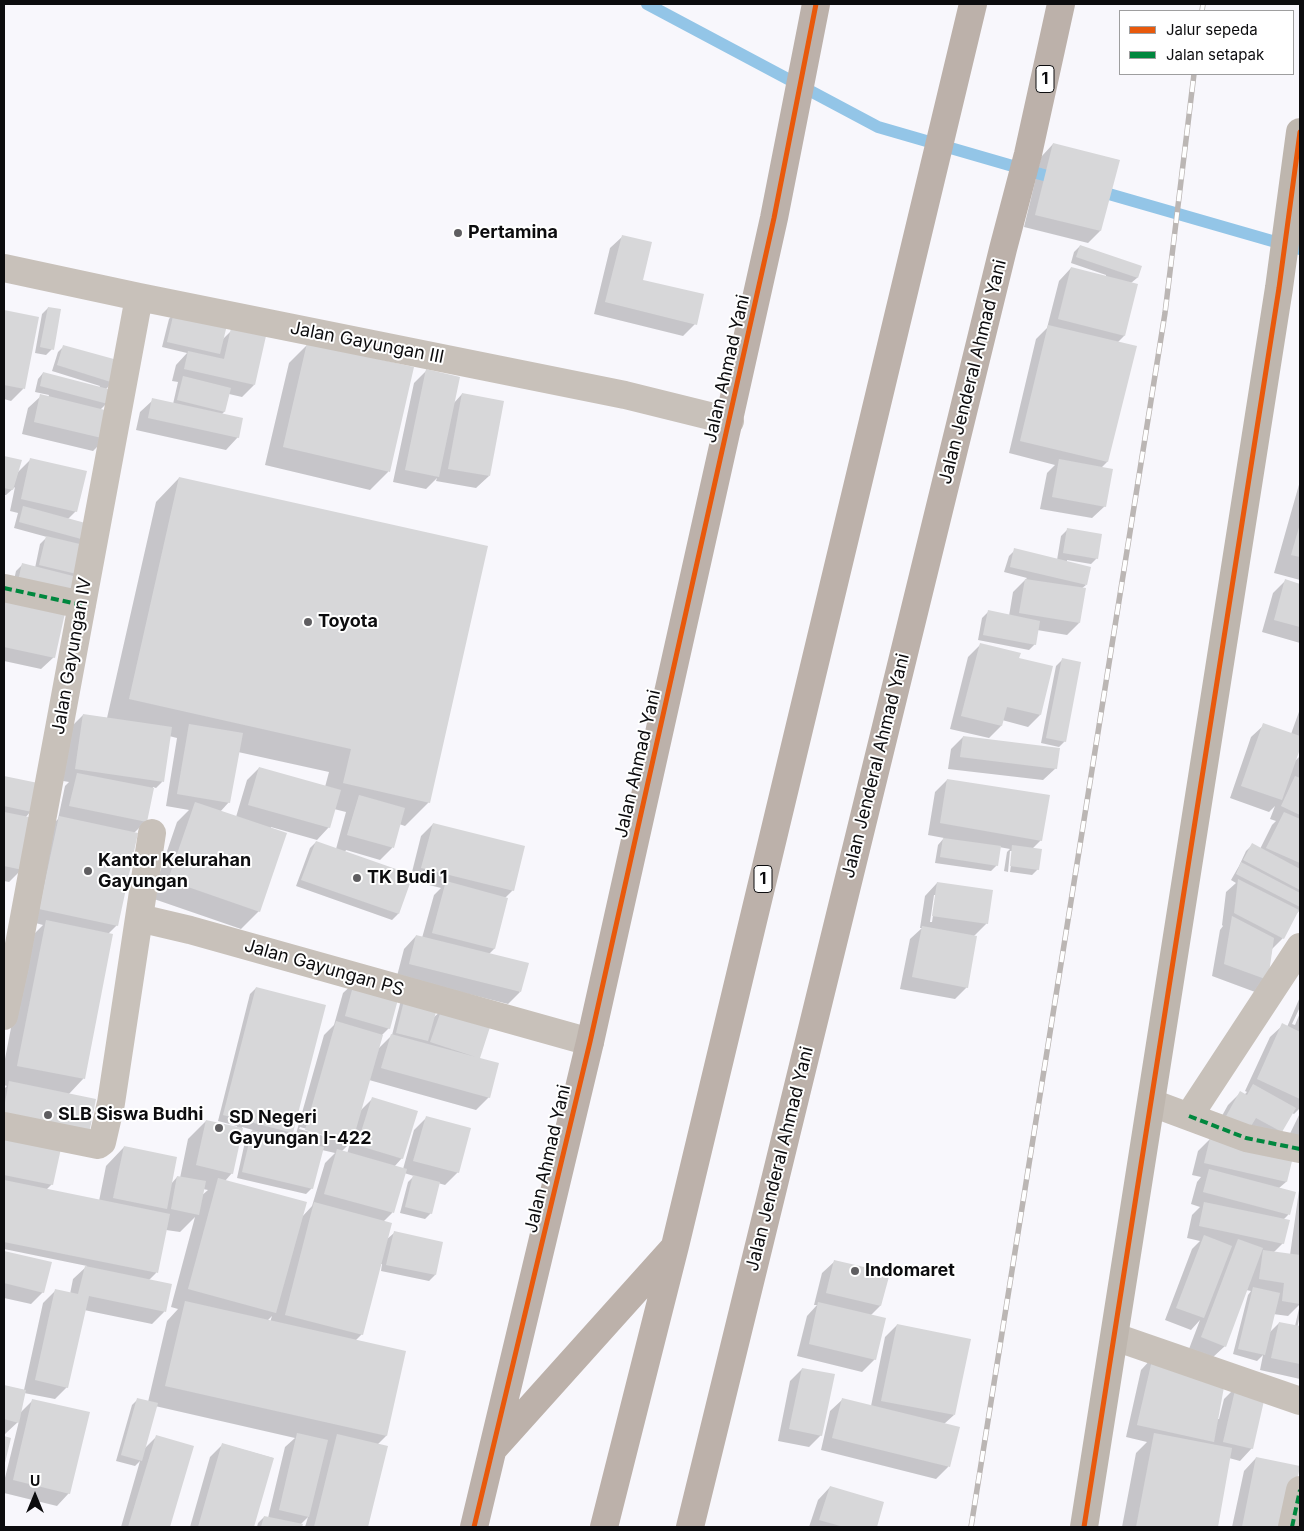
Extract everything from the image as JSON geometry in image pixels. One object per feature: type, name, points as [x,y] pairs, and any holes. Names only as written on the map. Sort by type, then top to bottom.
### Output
[{"type":"highway","name":"Jalan Ahmad Yani","points":[[474,1527],[590,1042],[730,421],[774,218],[816,4]]},
{"type":"highway","name":"1","points":[[604,1527],[675,1246],[972,4]]},
{"type":"highway","name":"Jalan Jenderal Ahmad Yani","points":[[690,1527],[1003,249],[1028,154],[1061,4]]},
{"type":"highway","points":[[492,1450],[675,1246]]},
{"type":"street","points":[[1084,1527],[1279,288],[1300,132]]},
{"type":"street","name":"Jalan Gayungan III","points":[[4,268],[138,297],[625,395],[730,421]]},
{"type":"street","name":"Jalan Gayungan IV","points":[[4,1016],[10,965],[82,605],[138,297]]},
{"type":"street","points":[[4,588],[82,605]]},
{"type":"street","points":[[4,1126],[98,1145],[101,1144],[111,1102],[152,833]]},
{"type":"street","name":"Jalan Gayungan PS","points":[[139,918],[190,930],[590,1042]]},
{"type":"street","points":[[1189,1116],[1300,946]]},
{"type":"street","points":[[1152,1102],[1246,1138],[1300,1149]]},
{"type":"street","points":[[1115,1337],[1300,1401]]},
{"type":"street","points":[[1292,1527],[1300,1490]]},
{"type":"building","points":[[1053,143],[1120,160],[1101,231],[1035,215]]},
{"type":"building","points":[[622,235],[652,242],[643,280],[704,294],[697,325],[605,302]]},
{"type":"building","points":[[1080,245],[1142,266],[1138,278],[1076,257]]},
{"type":"building","points":[[1071,267],[1138,284],[1125,336],[1058,319]]},
{"type":"building","points":[[48,307],[61,309],[54,350],[40,347]]},
{"type":"building","points":[[4,310],[39,317],[25,389],[4,385]]},
{"type":"building","points":[[174,312],[227,325],[220,354],[167,342]]},
{"type":"building","points":[[1048,325],[1137,346],[1108,462],[1020,441]]},
{"type":"building","points":[[231,328],[266,336],[255,385],[184,369],[188,351],[224,359]]},
{"type":"building","points":[[307,343],[414,367],[390,472],[283,447]]},
{"type":"building","points":[[63,345],[121,361],[114,383],[57,365]]},
{"type":"building","points":[[426,369],[460,377],[439,477],[405,470]]},
{"type":"building","points":[[43,372],[112,390],[108,404],[40,386]]},
{"type":"building","points":[[183,376],[231,388],[225,412],[177,400]]},
{"type":"building","points":[[462,393],[504,401],[490,476],[448,469]]},
{"type":"building","points":[[40,394],[113,412],[106,439],[34,422]]},
{"type":"building","points":[[152,398],[243,418],[239,438],[148,418]]},
{"type":"building","points":[[4,456],[22,460],[13,490],[4,488]]},
{"type":"building","points":[[30,458],[87,471],[77,512],[21,499]]},
{"type":"building","points":[[1059,459],[1113,469],[1106,507],[1052,497]]},
{"type":"building","name":"Toyota","points":[[179,477],[488,546],[430,803],[343,783],[351,749],[129,699]]},
{"type":"building","points":[[23,506],[89,524],[85,540],[19,522]]},
{"type":"building","points":[[1300,524],[1300,557],[1291,555]]},
{"type":"building","points":[[1067,528],[1102,534],[1098,559],[1063,553]]},
{"type":"building","points":[[46,536],[88,546],[81,575],[39,565]]},
{"type":"building","points":[[1014,548],[1091,567],[1087,585],[1010,567]]},
{"type":"building","points":[[22,563],[77,577],[71,598],[17,586]]},
{"type":"building","points":[[1025,579],[1086,588],[1080,623],[1019,613]]},
{"type":"building","points":[[1285,579],[1300,584],[1300,627],[1274,620]]},
{"type":"building","points":[[4,590],[67,604],[55,658],[4,647]]},
{"type":"building","points":[[988,610],[1040,621],[1036,645],[983,635]]},
{"type":"building","points":[[980,643],[1021,653],[1019,658],[1053,666],[1041,715],[1007,707],[1002,726],[961,716]]},
{"type":"building","points":[[1062,658],[1081,662],[1066,742],[1046,738]]},
{"type":"building","points":[[83,714],[172,727],[164,782],[75,769]]},
{"type":"building","points":[[1263,723],[1300,736],[1300,749],[1282,800],[1241,786]]},
{"type":"building","points":[[189,724],[243,733],[230,803],[177,794]]},
{"type":"building","points":[[963,736],[1060,748],[1057,769],[960,757]]},
{"type":"building","points":[[259,767],[341,790],[330,828],[248,805]]},
{"type":"building","points":[[77,773],[154,788],[147,822],[69,806]]},
{"type":"building","points":[[4,776],[38,783],[32,812],[4,806]]},
{"type":"building","points":[[1295,776],[1300,778],[1300,815],[1281,806]]},
{"type":"building","points":[[947,779],[1050,795],[1042,841],[940,823]]},
{"type":"building","points":[[359,795],[405,808],[394,848],[347,835]]},
{"type":"building","points":[[195,802],[287,833],[260,912],[168,880]]},
{"type":"building","points":[[4,812],[34,818],[23,870],[4,866]]},
{"type":"building","points":[[1284,812],[1300,819],[1300,863],[1266,848]]},
{"type":"building","name":"Kantor Kelurahan Gayungan","points":[[59,816],[138,833],[118,926],[39,909]]},
{"type":"building","points":[[433,823],[525,846],[514,891],[421,868]]},
{"type":"building","points":[[943,838],[1001,846],[998,866],[940,857]]},
{"type":"building","name":"TK Budi 1","points":[[316,841],[413,875],[399,914],[301,880]]},
{"type":"building","points":[[1252,843],[1300,869],[1300,890],[1243,860]]},
{"type":"building","points":[[1012,845],[1042,849],[1039,870],[1010,866]]},
{"type":"building","points":[[1241,862],[1300,893],[1300,907],[1236,874]]},
{"type":"building","points":[[1238,879],[1299,910],[1284,939],[1234,913]]},
{"type":"building","points":[[446,881],[508,898],[495,949],[432,933]]},
{"type":"building","points":[[937,882],[993,890],[988,924],[932,916]]},
{"type":"building","points":[[1232,916],[1274,938],[1268,980],[1224,964]]},
{"type":"building","points":[[46,920],[113,934],[85,1079],[17,1066]]},
{"type":"building","points":[[922,926],[977,936],[968,988],[912,977]]},
{"type":"building","points":[[416,935],[529,963],[521,992],[409,964]]},
{"type":"building","points":[[355,979],[400,992],[390,1029],[345,1016]]},
{"type":"building","points":[[256,987],[326,1005],[293,1133],[223,1115]]},
{"type":"building","points":[[406,993],[439,1001],[428,1041],[396,1033]]},
{"type":"building","points":[[442,1008],[491,1024],[480,1058],[499,1063],[490,1098],[381,1068],[391,1034],[476,1057],[430,1042]]},
{"type":"building","points":[[336,1021],[383,1035],[352,1143],[305,1130]]},
{"type":"building","points":[[1282,1023],[1300,1032],[1300,1099],[1257,1079]]},
{"type":"building","name":"SLB Siswa Budhi","points":[[9,1081],[96,1099],[88,1139],[4,1122],[4,1108]]},
{"type":"building","points":[[1253,1084],[1296,1108],[1282,1132],[1256,1118],[1248,1131],[1225,1118],[1240,1091],[1247,1095]]},
{"type":"building","points":[[372,1097],[418,1111],[403,1159],[357,1145]]},
{"type":"building","points":[[426,1116],[471,1128],[459,1173],[413,1161]]},
{"type":"building","points":[[206,1120],[243,1128],[233,1174],[196,1165]]},
{"type":"building","points":[[252,1130],[324,1147],[313,1189],[242,1172]]},
{"type":"building","points":[[4,1132],[62,1144],[53,1185],[4,1175]]},
{"type":"building","points":[[1210,1138],[1293,1157],[1287,1182],[1204,1163]]},
{"type":"building","points":[[124,1146],[177,1157],[167,1209],[113,1198]]},
{"type":"building","points":[[337,1149],[407,1169],[394,1213],[324,1194]]},
{"type":"building","points":[[1209,1169],[1296,1192],[1290,1215],[1203,1192]]},
{"type":"building","points":[[413,1175],[440,1182],[432,1214],[405,1207]]},
{"type":"building","points":[[177,1176],[206,1181],[199,1215],[171,1209]]},
{"type":"building","points":[[218,1178],[307,1202],[276,1313],[188,1289]]},
{"type":"building","points":[[4,1180],[170,1214],[158,1273],[4,1242]]},
{"type":"building","points":[[314,1202],[392,1223],[363,1335],[285,1315]]},
{"type":"building","points":[[1204,1202],[1290,1220],[1284,1244],[1199,1226]]},
{"type":"building","points":[[394,1231],[443,1242],[436,1275],[386,1265]]},
{"type":"building","points":[[1204,1235],[1232,1246],[1204,1318],[1176,1308]]},
{"type":"building","points":[[1238,1239],[1263,1248],[1226,1347],[1201,1337]]},
{"type":"building","points":[[1263,1250],[1300,1255],[1300,1304],[1282,1301],[1284,1283],[1259,1279]]},
{"type":"building","points":[[4,1251],[52,1262],[44,1293],[4,1283]]},
{"type":"building","points":[[834,1260],[890,1273],[881,1306],[826,1293]]},
{"type":"building","points":[[85,1266],[172,1284],[166,1312],[89,1296],[68,1388],[35,1380],[55,1289],[78,1294]]},
{"type":"building","points":[[1253,1287],[1280,1293],[1265,1355],[1238,1349]]},
{"type":"building","points":[[185,1301],[406,1351],[387,1436],[165,1386]]},
{"type":"building","points":[[818,1302],[886,1318],[876,1360],[809,1344]]},
{"type":"building","points":[[1279,1322],[1300,1326],[1300,1364],[1271,1358]]},
{"type":"building","points":[[897,1324],[971,1339],[955,1415],[881,1401]]},
{"type":"building","points":[[1153,1356],[1224,1387],[1214,1442],[1137,1425]]},
{"type":"building","points":[[802,1368],[835,1374],[822,1436],[789,1429]]},
{"type":"building","points":[[4,1385],[26,1390],[19,1423],[4,1419]]},
{"type":"building","points":[[1236,1386],[1266,1392],[1253,1449],[1223,1442]]},
{"type":"building","points":[[137,1398],[158,1403],[142,1461],[121,1455]]},
{"type":"building","points":[[842,1398],[960,1427],[950,1467],[832,1438]]},
{"type":"building","points":[[32,1399],[90,1412],[70,1494],[13,1480]]},
{"type":"building","points":[[297,1433],[328,1440],[309,1517],[279,1510]]},
{"type":"building","points":[[1154,1433],[1232,1448],[1218,1527],[1136,1527]]},
{"type":"building","points":[[337,1434],[388,1446],[368,1527],[314,1527]]},
{"type":"building","points":[[156,1435],[194,1446],[170,1527],[128,1527]]},
{"type":"building","points":[[4,1436],[11,1438],[4,1467]]},
{"type":"building","points":[[222,1443],[274,1458],[254,1527],[198,1527]]},
{"type":"building","points":[[1256,1457],[1300,1466],[1288,1527],[1242,1527]]},
{"type":"building","points":[[830,1486],[884,1502],[877,1527],[844,1527],[819,1520]]},
{"type":"building","points":[[264,1516],[303,1524],[302,1527],[261,1527]]},
{"type":"waterway","points":[[647,4],[878,127],[1061,180]]},
{"type":"waterway","points":[[1095,190],[1300,249]]},
{"type":"railway","points":[[1202,10],[1203,4]]},
{"type":"railway","points":[[971,1527],[1165,313],[1194,75]]},
{"type":"marked path","points":[[4,588],[82,605]]},
{"type":"marked path","points":[[1189,1116],[1246,1138],[1300,1149]]},
{"type":"marked path","points":[[1292,1527],[1300,1490]]},
{"type":"cycle path","points":[[474,1527],[590,1042],[774,218],[816,4]]},
{"type":"cycle path","points":[[1084,1527],[1279,288],[1300,132]]},
{"type":"place","name":"Pertamina","points":[[458,233]]},
{"type":"place","name":"Toyota","points":[[308,622]]},
{"type":"place","name":"Kantor Kelurahan Gayungan","points":[[88,871]]},
{"type":"place","name":"TK Budi 1","points":[[357,878]]},
{"type":"place","name":"SLB Siswa Budhi","points":[[48,1115]]},
{"type":"place","name":"SD Negeri Gayungan I-422","points":[[219,1128]]},
{"type":"place","name":"Indomaret","points":[[855,1271]]}]
